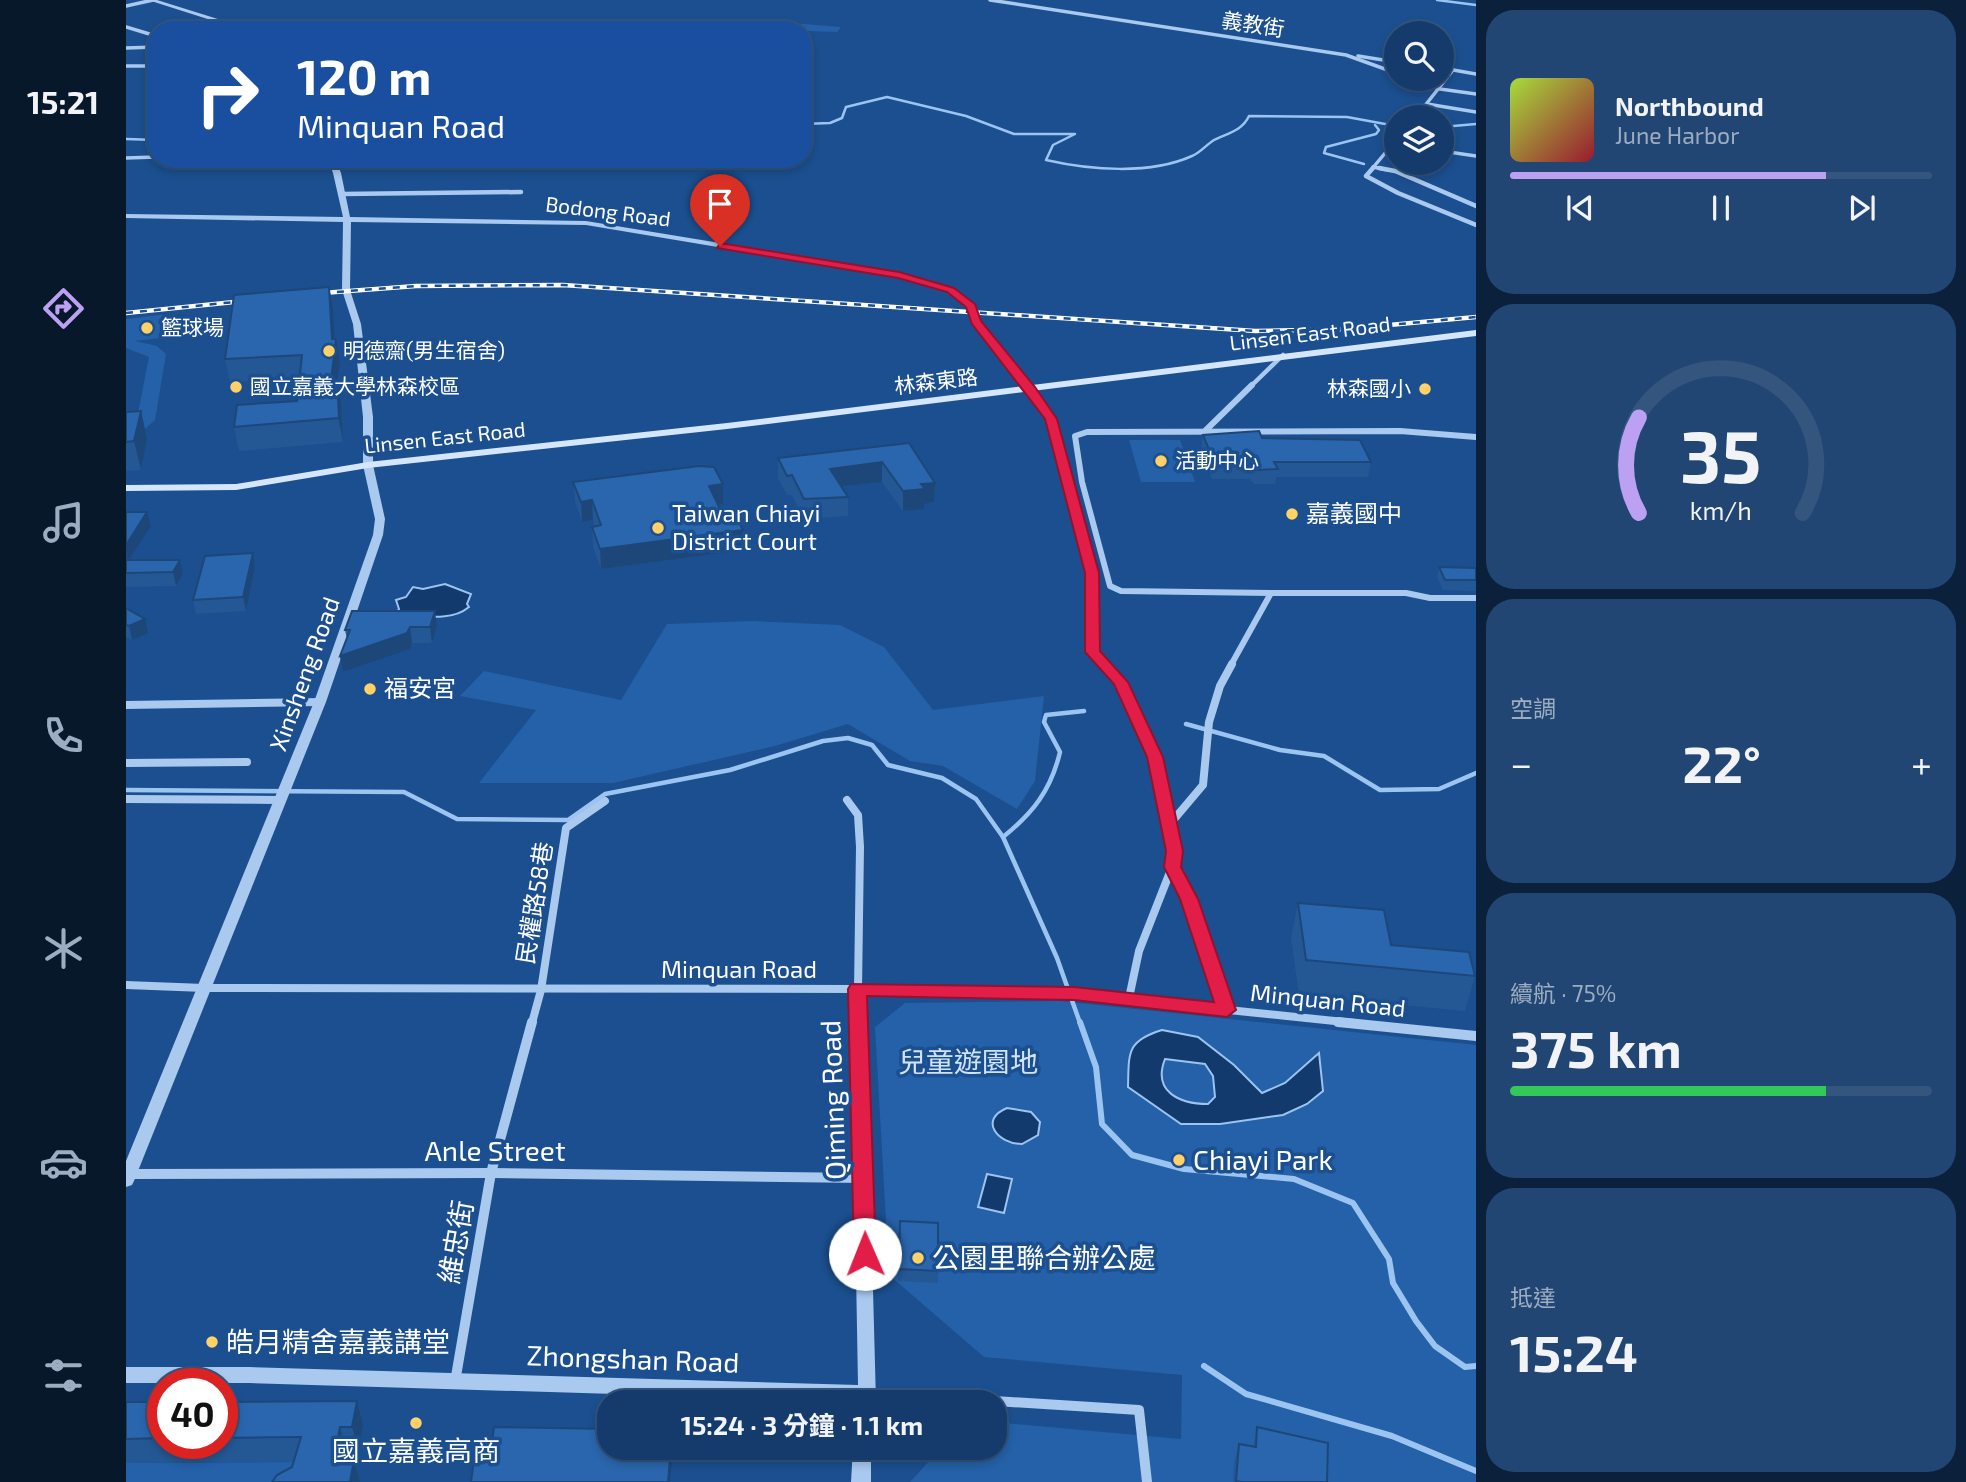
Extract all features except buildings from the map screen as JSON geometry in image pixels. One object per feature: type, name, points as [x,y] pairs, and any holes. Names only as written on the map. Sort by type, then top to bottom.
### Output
[{"type":"main road","name":"Linsen East Road","points":[[1283,355],[1476,333]]},
{"type":"main road","points":[[1031,390],[1283,355]]},
{"type":"main road","name":"Linsen East Road","points":[[126,488],[236,487],[368,465],[1031,390]]},
{"type":"street","points":[[126,6],[152,0],[210,21]]},
{"type":"street","name":"義教街","points":[[990,0],[1346,55]]},
{"type":"street","points":[[127,28],[147,34]]},
{"type":"street","points":[[126,48],[147,47]]},
{"type":"street","points":[[1346,55],[1384,60]]},
{"type":"street","points":[[1346,55],[1384,69]]},
{"type":"street","points":[[126,66],[147,66]]},
{"type":"street","points":[[1454,69],[1476,74]]},
{"type":"street","points":[[1427,104],[1438,91]]},
{"type":"street","points":[[1454,91],[1476,94]]},
{"type":"street","points":[[1427,104],[1476,112]]},
{"type":"street","points":[[1454,153],[1476,156]]},
{"type":"street","points":[[1384,155],[1366,176],[1376,183],[1476,225]]},
{"type":"street","points":[[126,158],[147,157]]},
{"type":"street","points":[[1373,167],[1395,171],[1476,206]]},
{"type":"street","name":"Xinsheng Road","points":[[127,1176],[320,702],[378,536],[380,519],[368,465],[368,417],[357,324],[346,290],[347,220],[334,168]]},
{"type":"street","points":[[342,194],[521,192]]},
{"type":"street","name":"Bodong Road","points":[[126,216],[586,223],[899,275],[951,290],[971,306],[976,321],[1031,390]]},
{"type":"street","points":[[1206,430],[1283,355]]},
{"type":"street","points":[[1031,390],[1051,419],[1092,573],[1093,652],[1121,682],[1155,757],[1163,805],[1175,851],[1172,867],[1139,951],[1129,998]]},
{"type":"street","points":[[1476,437],[1400,431],[1206,430],[1087,432],[1074,436],[1082,482],[1110,586],[1121,591],[1406,593],[1430,598],[1476,598]]},
{"type":"street","points":[[1170,824],[1203,785],[1209,722],[1220,685],[1271,593]]},
{"type":"street","points":[[126,705],[320,702]]},
{"type":"street","points":[[126,764],[247,762]]},
{"type":"street","points":[[126,799],[282,794]]},
{"type":"street","name":"Qiming Road","points":[[847,800],[858,815],[860,847],[858,989],[867,1390]]},
{"type":"street","name":"民權路58巷","points":[[541,990],[566,828],[605,801]]},
{"type":"street","points":[[1172,867],[1189,899],[1227,1010]]},
{"type":"street","name":"Minquan Road","points":[[126,985],[541,990],[858,989],[1074,994],[1476,1036]]},
{"type":"street","name":"維忠街","points":[[455,1383],[491,1173],[541,990]]},
{"type":"street","name":"Anle Street","points":[[127,1176],[491,1173],[864,1178]]},
{"type":"street","name":"Zhongshan Road","points":[[126,1375],[249,1375],[661,1390]]},
{"type":"street","name":"Zhongshan Road","points":[[1007,1404],[1139,1410],[1147,1482]]},
{"type":"street","points":[[861,1482],[862,1460]]},
{"type":"green space","points":[[812,25],[841,27],[837,32],[812,31]]},
{"type":"green space","points":[[168,314],[169,337],[135,341],[157,346],[166,354],[155,420],[146,428],[126,435],[136,423],[149,357],[126,348],[126,319]]},
{"type":"green space","name":"活動中心","points":[[1129,440],[1180,440],[1195,482],[1141,482]]},
{"type":"green space","points":[[753,621],[840,625],[884,647],[933,710],[1044,696],[1035,781],[1017,809],[943,766],[910,761],[848,724],[775,746],[613,783],[479,783],[536,710],[460,696],[484,671],[621,700],[667,624]]},
{"type":"green space","name":"Chiayi Park","points":[[1060,1001],[1476,1045],[1476,1482],[910,1482],[930,1460],[1007,1460],[1007,1423],[1181,1439],[1182,1375],[984,1357],[889,1275],[875,1027],[905,1003]]},
{"type":"green space","points":[[308,1462],[302,1482],[126,1482],[126,1463]]},
{"type":"shaded area","points":[[445,584],[471,594],[467,604],[469,607],[444,617],[395,614],[399,609],[396,600],[406,597],[413,587],[423,589]]},
{"type":"shaded area","points":[[1162,1030],[1198,1037],[1234,1065],[1262,1093],[1285,1083],[1319,1053],[1323,1091],[1307,1104],[1283,1115],[1220,1124],[1181,1124],[1128,1087],[1132,1050],[1150,1034]],"holes":[[[1165,1059],[1205,1064],[1213,1076],[1215,1097],[1208,1104],[1188,1102],[1171,1094],[1162,1080]]]},
{"type":"shaded area","points":[[1007,1108],[1031,1112],[1040,1122],[1038,1135],[1022,1144],[999,1136],[993,1125],[994,1119]]},
{"type":"shaded area","points":[[987,1174],[1012,1179],[1004,1213],[978,1207]]},
{"type":"waterway","points":[[1437,0],[1476,5]]},
{"type":"waterway","points":[[812,124],[830,123],[842,118],[846,107],[887,97],[966,116],[1014,134],[1075,134],[1053,145],[1046,160],[1120,169],[1158,166],[1192,156],[1214,140],[1239,128],[1249,116],[1347,117],[1384,124]]},
{"type":"waterway","points":[[1454,126],[1476,124]]},
{"type":"waterway","points":[[1364,164],[1324,153],[1326,147],[1376,134],[1379,130],[1375,125]]},
{"type":"waterway","points":[[126,139],[147,140]]},
{"type":"waterway","points":[[1003,837],[1032,810],[1052,778],[1060,752],[1044,722],[1046,715],[1084,711]]},
{"type":"waterway","points":[[1186,724],[1280,750],[1324,756],[1380,790],[1439,789],[1476,773]]},
{"type":"waterway","points":[[126,790],[404,792],[457,819],[568,820],[605,794],[730,770],[823,741],[848,738],[872,745],[888,765],[942,778],[976,799],[1003,837]]},
{"type":"waterway","points":[[1003,837],[1057,958],[1080,1023]]},
{"type":"waterway","points":[[1080,1022],[1096,1067],[1102,1124],[1132,1155],[1184,1169],[1294,1179],[1353,1203],[1389,1259],[1393,1283],[1416,1321],[1435,1346],[1465,1367],[1476,1366]]},
{"type":"waterway","points":[[1204,1366],[1246,1394],[1392,1436],[1476,1471]]},
{"type":"railway","points":[[309,294],[416,286],[563,285],[1255,331],[1346,329],[1476,317]]},
{"type":"railway","points":[[126,313],[254,300]]},
{"type":"place","name":"籃球場","points":[[147,328]]},
{"type":"place","name":"明德齋(男生宿舍)","points":[[329,351]]},
{"type":"place","name":"國立嘉義大學林森校區","points":[[236,387]]},
{"type":"place","name":"林森國小","points":[[1425,389]]},
{"type":"place","name":"活動中心","points":[[1161,461]]},
{"type":"place","name":"嘉義國中","points":[[1292,514]]},
{"type":"place","name":"Taiwan Chiayi District Court","points":[[658,528]]},
{"type":"place","name":"福安宮","points":[[370,689]]},
{"type":"place","name":"Chiayi Park","points":[[1179,1160]]},
{"type":"place","name":"公園里聯合辦公處","points":[[918,1258]]},
{"type":"place","name":"皓月精舍嘉義講堂","points":[[212,1342]]},
{"type":"place","name":"國立嘉義高商","points":[[416,1423]]},
{"type":"route","points":[[720,246],[899,275],[951,290],[971,306],[976,321],[1051,419],[1092,573],[1093,652],[1121,682],[1155,757],[1163,805],[1175,851],[1172,867],[1189,899],[1227,1010],[1074,994],[858,989],[865,1254]]},
{"type":"park label","name":"兒童遊園地","points":[[968,1062]]}]
